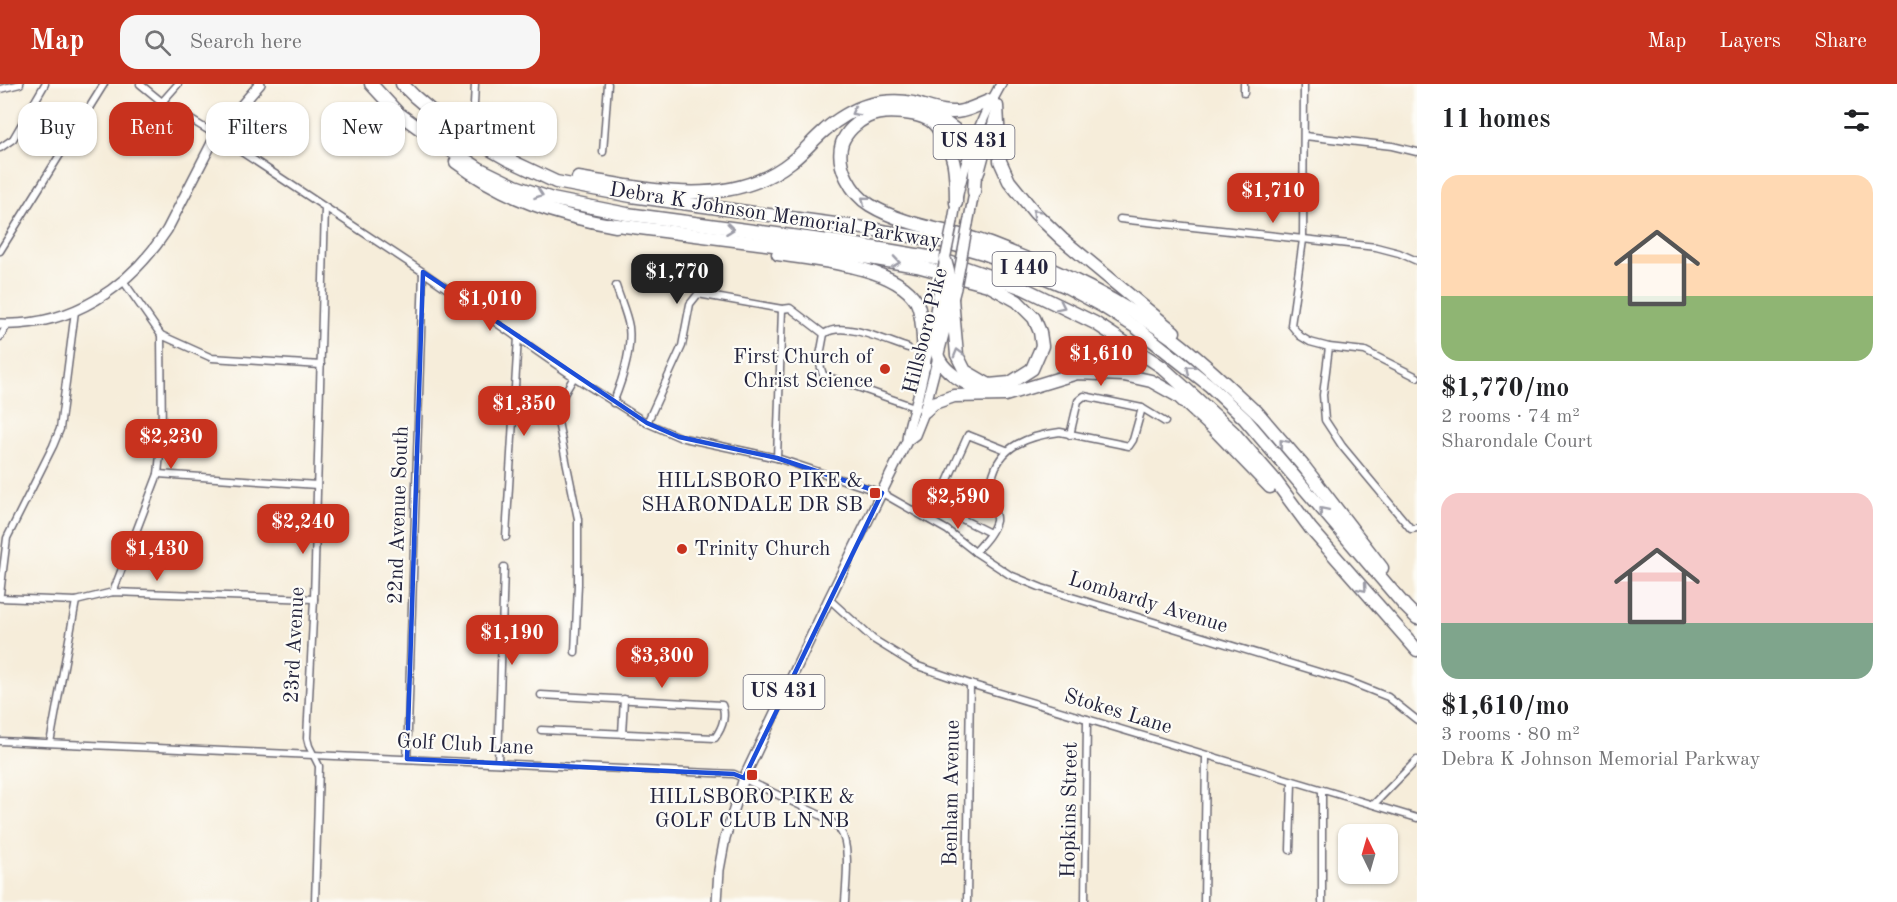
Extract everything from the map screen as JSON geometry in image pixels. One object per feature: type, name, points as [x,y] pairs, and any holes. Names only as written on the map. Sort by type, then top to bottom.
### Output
[{"type":"highway","name":"Debra K Johnson Memorial Parkway","points":[[371,84],[388,102]]},
{"type":"highway","name":"Debra K Johnson Memorial Parkway","points":[[402,84],[449,126],[507,159],[556,182],[631,196],[864,228],[941,241],[1005,262],[1065,286],[1137,328],[1209,385],[1245,419],[1405,606],[1417,616]]},
{"type":"highway","points":[[507,159],[559,175],[678,192],[713,193],[747,187],[769,177],[807,149],[825,129],[865,106],[900,101],[948,112],[995,103],[1003,171],[1035,213],[1078,253],[1210,363],[1305,468],[1417,616]]},
{"type":"highway","points":[[926,108],[973,143],[976,153],[974,192]]},
{"type":"highway","points":[[956,203],[956,168],[952,153],[934,123],[914,114],[889,112],[868,117],[851,129],[842,144],[842,165],[849,185],[868,204],[894,217],[986,242],[1084,283],[1175,341],[1261,417]]},
{"type":"highway","name":"Debra K Johnson Memorial Parkway","points":[[405,118],[480,169],[515,186],[552,199],[627,214],[851,244],[940,259],[1023,288],[1095,323],[1162,367],[1233,432],[1274,479],[1311,529],[1417,650]]},
{"type":"highway","points":[[405,120],[435,148],[477,178],[526,202],[554,212],[609,225],[865,269],[899,284],[917,302],[924,339],[924,366]]},
{"type":"highway","points":[[609,225],[852,255],[917,266],[988,285],[1017,301],[1034,318],[1040,332],[1042,346],[1032,369],[1010,382],[989,385],[965,371],[957,355],[949,289],[948,272],[945,260]]},
{"type":"highway","points":[[949,289],[936,343],[935,352],[938,360],[958,378],[978,389],[994,394]]},
{"type":"highway","points":[[920,410],[954,396],[1005,395],[1077,373],[1124,375],[1151,381],[1178,396],[1217,432],[1311,529]]},
{"type":"main road","points":[[244,102],[260,84]]},
{"type":"main road","name":"Hillsboro Pike","points":[[717,902],[719,870],[725,838],[744,778],[907,441],[915,435],[924,366],[968,224],[995,103],[1002,84]]},
{"type":"main road","name":"Hillsboro Pike","points":[[945,260],[956,203],[973,143],[995,103]]},
{"type":"main road","points":[[4,324],[42,320],[75,311],[124,282],[158,245],[206,154]]},
{"type":"main road","name":"Hillsboro Pike","points":[[920,410],[938,360]]},
{"type":"street","points":[[0,89],[20,84]]},
{"type":"street","points":[[0,147],[13,139],[45,84]]},
{"type":"street","points":[[0,251],[104,84]]},
{"type":"street","name":"Lombardy Avenue","points":[[140,84],[162,102]]},
{"type":"street","points":[[162,102],[178,84]]},
{"type":"street","points":[[474,102],[475,84]]},
{"type":"street","points":[[603,152],[608,84]]},
{"type":"street","points":[[1244,84],[1244,93]]},
{"type":"street","points":[[1304,84],[1303,240],[1291,325],[1300,336],[1310,342],[1329,347],[1365,351],[1417,377]]},
{"type":"street","points":[[1305,136],[1392,146],[1417,152]]},
{"type":"street","name":"Lombardy Avenue","points":[[247,156],[423,272],[574,377],[647,423],[679,437],[777,458],[882,493],[947,530],[975,552],[1011,575],[1042,588],[1348,681],[1388,697],[1417,720]]},
{"type":"street","name":"23rd Avenue","points":[[315,902],[319,766],[307,738],[314,599],[325,208]]},
{"type":"street","points":[[1120,219],[1376,247],[1417,261]]},
{"type":"street","name":"22nd Avenue South","points":[[407,759],[423,272]]},
{"type":"street","points":[[124,282],[161,335],[212,358],[321,365]]},
{"type":"street","points":[[614,402],[627,359],[629,328],[616,286]]},
{"type":"street","points":[[647,423],[682,346],[690,304],[698,294],[782,309],[790,308],[824,334]]},
{"type":"street","points":[[777,458],[782,309]]},
{"type":"street","points":[[75,311],[60,429],[7,538],[0,596],[76,601],[113,592],[314,599]]},
{"type":"street","points":[[0,337],[4,324]]},
{"type":"street","points":[[908,348],[844,328],[830,330],[824,334],[819,361],[823,375],[920,410]]},
{"type":"street","points":[[113,592],[158,474],[162,435],[161,335]]},
{"type":"street","points":[[506,537],[518,337]]},
{"type":"street","points":[[1329,347],[1323,395],[1325,420],[1342,446],[1414,528],[1417,537]]},
{"type":"street","points":[[574,377],[560,401],[557,417],[578,519],[575,652]]},
{"type":"street","points":[[1070,435],[1078,401],[1084,396],[1142,408],[1166,422]]},
{"type":"street","points":[[975,552],[990,533],[996,520],[989,493],[994,470],[1006,450],[1017,443],[1060,432],[1129,446],[1133,440],[1142,408]]},
{"type":"street","points":[[930,520],[968,435],[1006,450]]},
{"type":"street","points":[[158,474],[317,484]]},
{"type":"street","points":[[935,508],[990,533]]},
{"type":"street","points":[[498,763],[504,567]]},
{"type":"street","name":"Stokes Lane","points":[[829,599],[873,639],[915,665],[1206,756],[1417,818]]},
{"type":"street","points":[[50,743],[76,601]]},
{"type":"street","name":"Benham Avenue","points":[[967,902],[970,684]]},
{"type":"street","points":[[541,695],[722,705],[724,714],[721,729],[715,738],[541,730]]},
{"type":"street","points":[[622,734],[624,699]]},
{"type":"street","name":"Hopkins Street","points":[[1085,902],[1087,719]]},
{"type":"street","name":"Golf Club Lane","points":[[0,741],[734,774],[820,815],[840,830],[845,841],[845,902]]},
{"type":"street","points":[[1204,902],[1206,756]]},
{"type":"street","points":[[1374,804],[1417,760]]},
{"type":"street","points":[[1290,850],[1292,782]]},
{"type":"street","points":[[1322,791],[1322,902]]},
{"type":"highlighted area","points":[[423,272],[647,423],[679,437],[777,458],[882,493],[744,778],[734,774],[407,759]]},
{"type":"place","name":"First Church of Christ Science","points":[[885,369]]},
{"type":"place","name":"HILLSBORO PIKE & SHARONDALE DR SB","points":[[875,493]]},
{"type":"place","name":"Trinity Church","points":[[682,549]]},
{"type":"place","name":"HILLSBORO PIKE & GOLF CLUB LN NB","points":[[752,775]]}]
